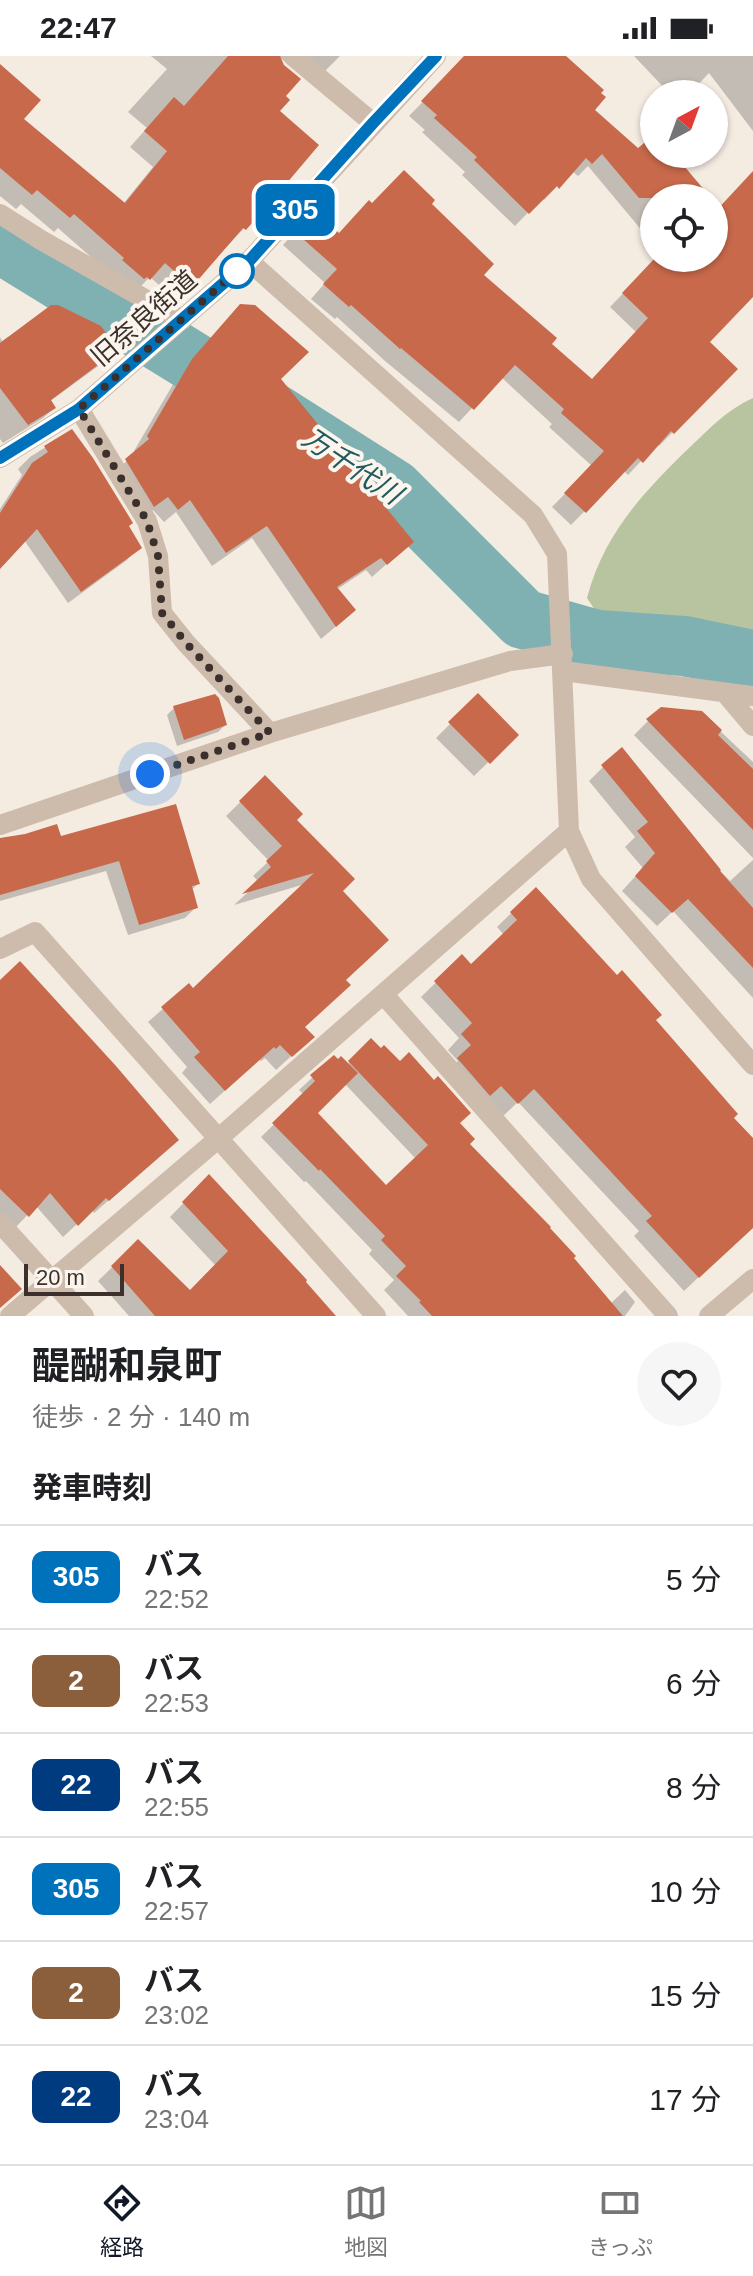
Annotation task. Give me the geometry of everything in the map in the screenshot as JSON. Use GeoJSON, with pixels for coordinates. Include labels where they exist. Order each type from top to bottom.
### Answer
{"type":"FeatureCollection","features":[{"type":"Feature","properties":{"kind":"street"},"geometry":{"type":"LineString","coordinates":[[293,56],[373,123]]}},
{"type":"Feature","properties":{"kind":"street","name":"旧奈良街道"},"geometry":{"type":"LineString","coordinates":[[0,458],[79,409],[249,261],[436,56]]}},
{"type":"Feature","properties":{"kind":"street"},"geometry":{"type":"LineString","coordinates":[[0,214],[174,327]]}},
{"type":"Feature","properties":{"kind":"street"},"geometry":{"type":"LineString","coordinates":[[249,261],[533,515],[557,554],[569,831],[591,879],[753,1065]]}},
{"type":"Feature","properties":{"kind":"street"},"geometry":{"type":"LineString","coordinates":[[79,409],[147,521],[158,556],[162,613],[270,733]]}},
{"type":"Feature","properties":{"kind":"street"},"geometry":{"type":"LineString","coordinates":[[0,825],[270,733],[510,661],[563,657],[726,694],[753,696]]}},
{"type":"Feature","properties":{"kind":"street"},"geometry":{"type":"LineString","coordinates":[[726,694],[753,726]]}},
{"type":"Feature","properties":{"kind":"street"},"geometry":{"type":"LineString","coordinates":[[10,1316],[219,1138],[569,831]]}},
{"type":"Feature","properties":{"kind":"street"},"geometry":{"type":"LineString","coordinates":[[0,949],[35,932],[376,1316]]}},
{"type":"Feature","properties":{"kind":"street"},"geometry":{"type":"LineString","coordinates":[[383,994],[668,1316]]}},
{"type":"Feature","properties":{"kind":"street"},"geometry":{"type":"LineString","coordinates":[[0,1223],[84,1316]]}},
{"type":"Feature","properties":{"kind":"street"},"geometry":{"type":"LineString","coordinates":[[709,1316],[753,1279]]}},
{"type":"Feature","properties":{"kind":"green space"},"geometry":{"type":"Polygon","coordinates":[[[753,398],[753,650],[694,635],[641,636],[601,619],[587,598],[604,553],[628,515],[657,480],[705,433],[727,413],[753,398]]]}},
{"type":"Feature","properties":{"kind":"building"},"geometry":{"type":"Polygon","coordinates":[[[228,56],[280,56],[284,65],[301,79],[286,96],[290,100],[280,111],[319,145],[286,184],[295,192],[275,213],[267,206],[246,230],[243,228],[192,287],[165,263],[150,280],[147,277],[144,279],[74,214],[70,218],[37,190],[32,195],[0,168],[0,64],[41,100],[24,119],[125,203],[167,151],[144,131],[174,97],[184,106],[228,56]]]}},
{"type":"Feature","properties":{"kind":"building"},"geometry":{"type":"Polygon","coordinates":[[[464,56],[566,56],[604,90],[601,93],[606,97],[595,110],[638,148],[640,146],[640,168],[686,168],[699,184],[640,184],[639,198],[602,154],[592,164],[586,158],[559,189],[557,186],[529,214],[474,160],[477,157],[434,118],[437,115],[421,101],[464,56]]]}},
{"type":"Feature","properties":{"kind":"building"},"geometry":{"type":"Polygon","coordinates":[[[404,170],[435,200],[432,204],[494,264],[484,275],[557,338],[552,344],[592,379],[648,318],[622,293],[642,272],[728,272],[728,198],[753,171],[753,297],[710,342],[738,369],[674,434],[671,431],[643,463],[638,458],[586,513],[564,493],[604,451],[561,413],[564,409],[515,365],[474,410],[323,284],[337,269],[294,231],[314,209],[339,233],[369,200],[372,203],[404,170]]]}},
{"type":"Feature","properties":{"kind":"building"},"geometry":{"type":"Polygon","coordinates":[[[240,304],[255,305],[309,352],[281,379],[414,542],[387,565],[381,558],[337,587],[356,610],[336,627],[267,526],[226,553],[190,500],[178,510],[168,497],[154,507],[125,459],[149,439],[147,436],[192,359],[240,304]]]}},
{"type":"Feature","properties":{"kind":"building"},"geometry":{"type":"Polygon","coordinates":[[[51,305],[58,305],[101,326],[118,350],[51,400],[56,408],[28,425],[0,388],[0,343],[51,305]]]}},
{"type":"Feature","properties":{"kind":"building"},"geometry":{"type":"Polygon","coordinates":[[[72,429],[133,523],[129,526],[142,548],[81,592],[37,529],[0,569],[0,513],[32,463],[48,452],[44,446],[72,429]]]}},
{"type":"Feature","properties":{"kind":"building"},"geometry":{"type":"Polygon","coordinates":[[[478,693],[519,735],[490,764],[448,722],[478,693]]]}},
{"type":"Feature","properties":{"kind":"building"},"geometry":{"type":"Polygon","coordinates":[[[215,694],[227,725],[184,740],[173,706],[215,694]]]}},
{"type":"Feature","properties":{"kind":"building"},"geometry":{"type":"Polygon","coordinates":[[[661,707],[702,711],[722,730],[718,735],[753,769],[753,830],[646,719],[661,707]]]}},
{"type":"Feature","properties":{"kind":"building"},"geometry":{"type":"Polygon","coordinates":[[[622,747],[753,908],[753,968],[688,899],[672,913],[635,876],[655,853],[637,831],[648,822],[601,765],[622,747]]]}},
{"type":"Feature","properties":{"kind":"building"},"geometry":{"type":"Polygon","coordinates":[[[265,775],[303,814],[297,820],[355,879],[343,891],[389,940],[346,980],[351,985],[305,1027],[315,1037],[292,1057],[280,1045],[276,1049],[274,1047],[225,1091],[194,1057],[200,1052],[161,1007],[189,983],[193,988],[314,873],[242,894],[271,867],[266,861],[282,846],[239,801],[265,775]]]}},
{"type":"Feature","properties":{"kind":"building"},"geometry":{"type":"Polygon","coordinates":[[[176,804],[200,884],[192,886],[198,908],[139,925],[119,861],[0,895],[0,838],[57,824],[61,836],[176,804]]]}},
{"type":"Feature","properties":{"kind":"building"},"geometry":{"type":"Polygon","coordinates":[[[536,887],[617,975],[622,970],[662,1015],[656,1020],[738,1114],[734,1118],[753,1138],[753,1228],[699,1278],[646,1221],[652,1216],[534,1089],[518,1104],[501,1086],[490,1096],[457,1058],[471,1045],[461,1034],[472,1023],[434,981],[462,954],[471,964],[517,920],[510,912],[536,887]]]}},
{"type":"Feature","properties":{"kind":"building"},"geometry":{"type":"Polygon","coordinates":[[[20,961],[179,1140],[109,1201],[106,1198],[78,1226],[50,1193],[29,1217],[0,1189],[0,980],[20,961]]]}},
{"type":"Feature","properties":{"kind":"building"},"geometry":{"type":"Polygon","coordinates":[[[371,1038],[381,1048],[384,1045],[400,1061],[409,1052],[434,1080],[438,1076],[471,1113],[460,1123],[475,1139],[470,1144],[551,1227],[623,1316],[432,1316],[419,1302],[396,1276],[406,1266],[381,1240],[385,1236],[272,1123],[315,1081],[310,1075],[334,1055],[338,1059],[341,1056],[358,1073],[318,1113],[386,1185],[428,1145],[348,1061],[371,1038]]]}},
{"type":"Feature","properties":{"kind":"building"},"geometry":{"type":"Polygon","coordinates":[[[209,1174],[336,1316],[155,1316],[111,1266],[138,1239],[190,1290],[228,1251],[182,1202],[209,1174]]]}},
{"type":"Feature","properties":{"kind":"building"},"geometry":{"type":"Polygon","coordinates":[[[0,1265],[22,1289],[0,1308],[0,1265]]]}},
{"type":"Feature","properties":{"kind":"waterway","name":"万千代川"},"geometry":{"type":"LineString","coordinates":[[0,243],[393,489],[523,619],[597,640],[684,646],[753,660]]}},
{"type":"Feature","properties":{"kind":"bus line","name":"305"},"geometry":{"type":"LineString","coordinates":[[0,458],[79,409],[249,261],[436,56]]}},
{"type":"Feature","properties":{"kind":"route"},"geometry":{"type":"LineString","coordinates":[[150,774],[270,733],[162,613],[158,556],[147,521],[79,409],[237,271]]}}]}
